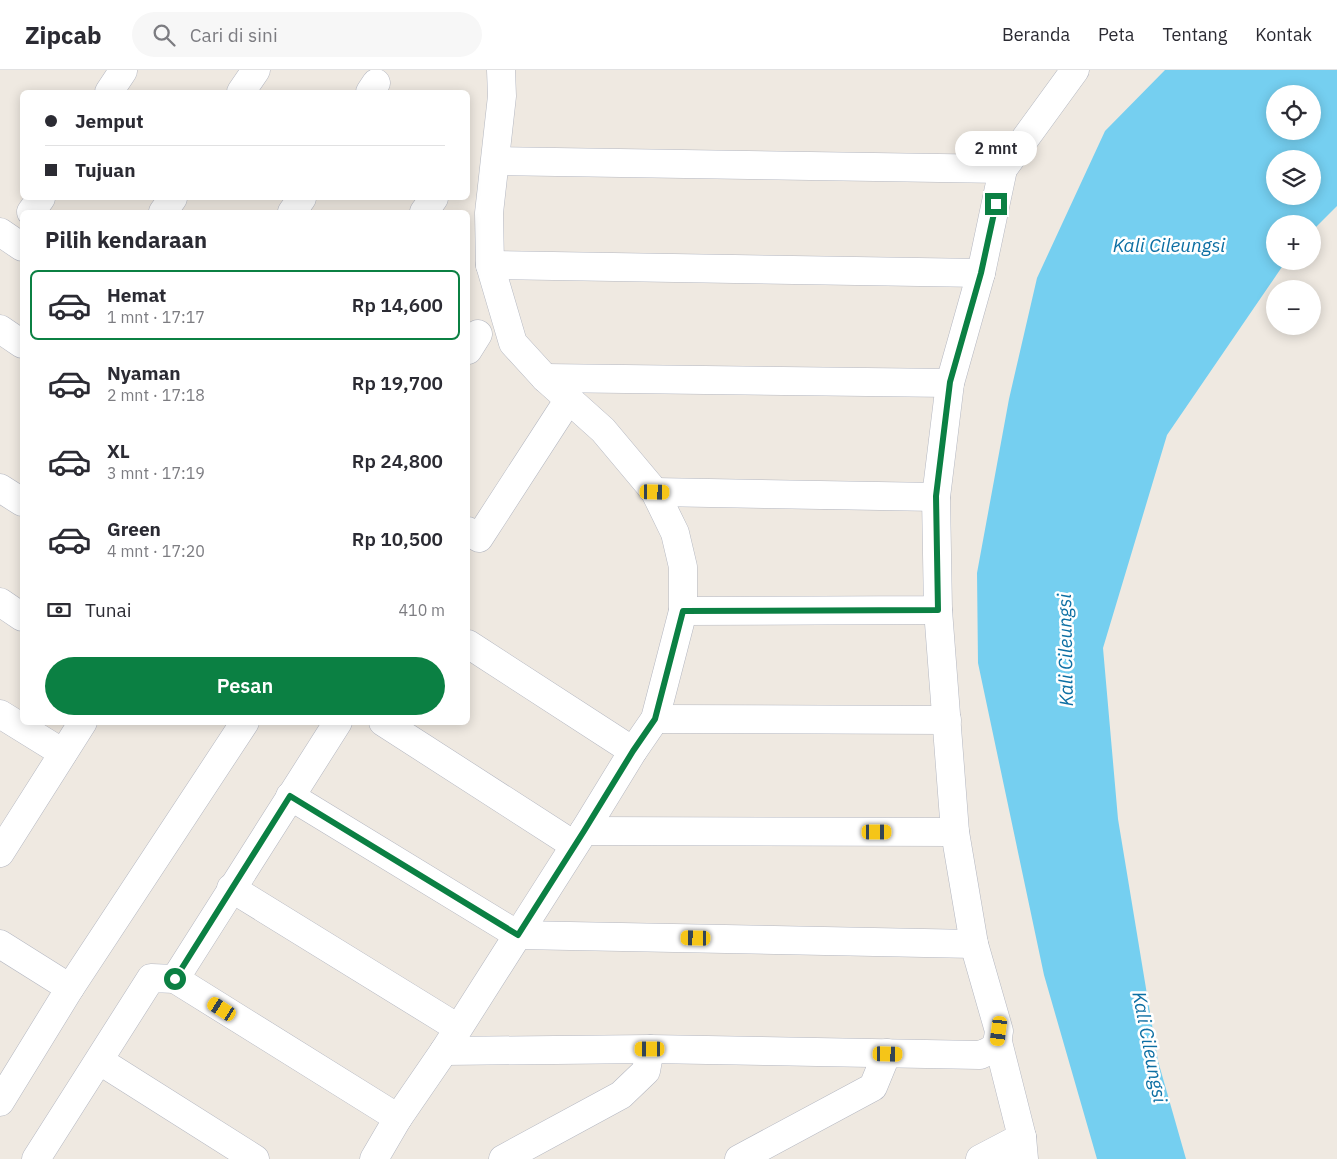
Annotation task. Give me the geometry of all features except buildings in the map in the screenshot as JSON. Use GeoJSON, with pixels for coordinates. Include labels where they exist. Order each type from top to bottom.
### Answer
{"type":"FeatureCollection","features":[{"type":"Feature","properties":{"kind":"street"},"geometry":{"type":"LineString","coordinates":[[242,90],[256,70]]}},
{"type":"Feature","properties":{"kind":"street"},"geometry":{"type":"LineString","coordinates":[[374,1159],[398,1118],[444,1051],[655,719],[683,611],[683,567],[675,532],[655,492],[603,430],[545,378],[513,343],[490,265],[489,213],[502,96],[501,70]]}},
{"type":"Feature","properties":{"kind":"street"},"geometry":{"type":"LineString","coordinates":[[980,1159],[1023,1148],[998,1042],[999,1031],[974,944],[955,832],[938,610],[936,496],[950,382],[981,273],[1003,169],[1075,70]]}},
{"type":"Feature","properties":{"kind":"street"},"geometry":{"type":"LineString","coordinates":[[496,161],[1003,169]]}},
{"type":"Feature","properties":{"kind":"street"},"geometry":{"type":"LineString","coordinates":[[490,265],[981,273]]}},
{"type":"Feature","properties":{"kind":"street"},"geometry":{"type":"LineString","coordinates":[[0,329],[20,343]]}},
{"type":"Feature","properties":{"kind":"street"},"geometry":{"type":"LineString","coordinates":[[545,378],[950,382]]}},
{"type":"Feature","properties":{"kind":"street"},"geometry":{"type":"LineString","coordinates":[[470,532],[479,538],[569,399]]}},
{"type":"Feature","properties":{"kind":"street"},"geometry":{"type":"LineString","coordinates":[[0,488],[20,501]]}},
{"type":"Feature","properties":{"kind":"street"},"geometry":{"type":"LineString","coordinates":[[655,492],[936,496]]}},
{"type":"Feature","properties":{"kind":"street"},"geometry":{"type":"LineString","coordinates":[[0,602],[20,615]]}},
{"type":"Feature","properties":{"kind":"street"},"geometry":{"type":"LineString","coordinates":[[683,611],[938,610]]}},
{"type":"Feature","properties":{"kind":"street"},"geometry":{"type":"LineString","coordinates":[[470,645],[633,751]]}},
{"type":"Feature","properties":{"kind":"street"},"geometry":{"type":"LineString","coordinates":[[0,714],[63,753]]}},
{"type":"Feature","properties":{"kind":"street"},"geometry":{"type":"LineString","coordinates":[[655,719],[947,720]]}},
{"type":"Feature","properties":{"kind":"street"},"geometry":{"type":"LineString","coordinates":[[4,838],[81,725]]}},
{"type":"Feature","properties":{"kind":"street"},"geometry":{"type":"LineString","coordinates":[[0,1102],[70,988],[243,725]]}},
{"type":"Feature","properties":{"kind":"street"},"geometry":{"type":"LineString","coordinates":[[175,979],[336,725]]}},
{"type":"Feature","properties":{"kind":"street"},"geometry":{"type":"LineString","coordinates":[[388,725],[579,838],[955,832]]}},
{"type":"Feature","properties":{"kind":"street"},"geometry":{"type":"LineString","coordinates":[[290,796],[518,935],[974,944]]}},
{"type":"Feature","properties":{"kind":"street"},"geometry":{"type":"LineString","coordinates":[[231,888],[458,1028]]}},
{"type":"Feature","properties":{"kind":"street"},"geometry":{"type":"LineString","coordinates":[[0,944],[70,988]]}},
{"type":"Feature","properties":{"kind":"street"},"geometry":{"type":"LineString","coordinates":[[41,1157],[151,978],[175,979],[398,1118]]}},
{"type":"Feature","properties":{"kind":"street"},"geometry":{"type":"LineString","coordinates":[[444,1051],[650,1049],[980,1055],[993,1050],[998,1042]]}},
{"type":"Feature","properties":{"kind":"street"},"geometry":{"type":"LineString","coordinates":[[503,1159],[620,1095],[646,1071],[650,1049]]}},
{"type":"Feature","properties":{"kind":"street"},"geometry":{"type":"LineString","coordinates":[[739,1159],[873,1087],[888,1054]]}},
{"type":"Feature","properties":{"kind":"street"},"geometry":{"type":"LineString","coordinates":[[100,1061],[255,1159]]}},
{"type":"Feature","properties":{"kind":"water","name":"Kali Cileungsi"},"geometry":{"type":"Polygon","coordinates":[[[1165,70],[1337,70],[1337,206],[1321,222],[1321,215],[1266,215],[1266,270],[1280,270],[1273,280],[1266,280],[1266,290],[1167,435],[1103,648],[1118,819],[1158,1061],[1186,1159],[1097,1159],[1044,975],[978,663],[977,573],[1009,399],[1037,278],[1105,131],[1165,70]]]}},
{"type":"Feature","properties":{"kind":"route"},"geometry":{"type":"LineString","coordinates":[[175,979],[290,796],[518,935],[655,719],[683,611],[938,610],[936,496],[950,382],[981,273],[996,204]]}}]}
